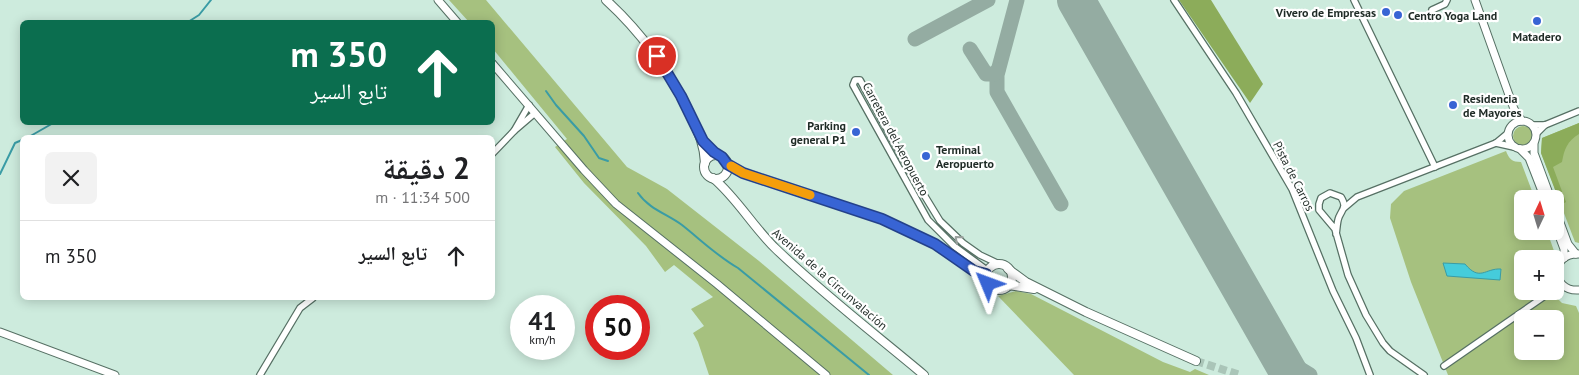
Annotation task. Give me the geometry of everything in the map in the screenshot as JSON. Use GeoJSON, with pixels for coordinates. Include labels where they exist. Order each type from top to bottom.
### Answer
{"type":"FeatureCollection","features":[{"type":"Feature","properties":{"kind":"main road"},"geometry":{"type":"LineString","coordinates":[[606,0],[626,19],[657,56],[681,96],[703,141],[722,157],[727,164],[743,173],[882,219],[935,244],[971,268],[987,272]]}},
{"type":"Feature","properties":{"kind":"main road"},"geometry":{"type":"LineString","coordinates":[[703,141],[706,172],[729,192]]}},
{"type":"Feature","properties":{"kind":"main road"},"geometry":{"type":"LineString","coordinates":[[705,163],[712,156],[719,156]]}},
{"type":"Feature","properties":{"kind":"main road"},"geometry":{"type":"LineString","coordinates":[[727,164],[725,174],[729,192]]}},
{"type":"Feature","properties":{"kind":"main road"},"geometry":{"type":"LineString","coordinates":[[714,178],[725,174],[743,173]]}},
{"type":"Feature","properties":{"kind":"main road","name":"Avenida de la Circunvalación"},"geometry":{"type":"LineString","coordinates":[[729,192],[750,221],[774,248],[924,375]]}},
{"type":"Feature","properties":{"kind":"main road"},"geometry":{"type":"LineString","coordinates":[[988,284],[987,272],[992,266],[999,264],[1050,294],[1122,329],[1196,361]]}},
{"type":"Feature","properties":{"kind":"main road"},"geometry":{"type":"LineString","coordinates":[[971,268],[978,278],[998,290],[1008,285],[1025,287],[1050,294]]}},
{"type":"Feature","properties":{"kind":"main road"},"geometry":{"type":"LineString","coordinates":[[1008,269],[1011,275],[1008,285]]}},
{"type":"Feature","properties":{"kind":"street"},"geometry":{"type":"LineString","coordinates":[[438,0],[455,20]]}},
{"type":"Feature","properties":{"kind":"street","name":"Pista de Carros"},"geometry":{"type":"LineString","coordinates":[[1174,0],[1236,93],[1292,189],[1333,291],[1370,375]]}},
{"type":"Feature","properties":{"kind":"street"},"geometry":{"type":"LineString","coordinates":[[1432,10],[1444,4],[1447,0]]}},
{"type":"Feature","properties":{"kind":"street"},"geometry":{"type":"LineString","coordinates":[[1475,0],[1514,110],[1522,121],[1532,125],[1545,125],[1579,111]]}},
{"type":"Feature","properties":{"kind":"street"},"geometry":{"type":"LineString","coordinates":[[1357,2],[1435,167]]}},
{"type":"Feature","properties":{"kind":"street"},"geometry":{"type":"LineString","coordinates":[[495,66],[584,170],[616,204],[717,284],[826,375]]}},
{"type":"Feature","properties":{"kind":"street","name":"Carretera del Aeropuerto"},"geometry":{"type":"LineString","coordinates":[[987,272],[958,249],[932,224],[914,196],[853,85],[855,80],[860,80],[940,221],[954,236],[976,252],[999,264]]}},
{"type":"Feature","properties":{"kind":"street"},"geometry":{"type":"LineString","coordinates":[[514,130],[529,105]]}},
{"type":"Feature","properties":{"kind":"street"},"geometry":{"type":"LineString","coordinates":[[1336,234],[1339,217],[1344,208],[1357,197],[1496,143],[1508,133],[1512,125],[1514,110]]}},
{"type":"Feature","properties":{"kind":"street"},"geometry":{"type":"LineString","coordinates":[[495,151],[514,130],[535,112]]}},
{"type":"Feature","properties":{"kind":"street"},"geometry":{"type":"LineString","coordinates":[[871,117],[878,112]]}},
{"type":"Feature","properties":{"kind":"street"},"geometry":{"type":"LineString","coordinates":[[1512,125],[1522,121]]}},
{"type":"Feature","properties":{"kind":"street"},"geometry":{"type":"LineString","coordinates":[[1532,125],[1536,134]]}},
{"type":"Feature","properties":{"kind":"street"},"geometry":{"type":"LineString","coordinates":[[1545,125],[1536,134],[1534,153],[1548,190]]}},
{"type":"Feature","properties":{"kind":"street"},"geometry":{"type":"LineString","coordinates":[[1508,133],[1509,141],[1529,158],[1541,190]]}},
{"type":"Feature","properties":{"kind":"street"},"geometry":{"type":"LineString","coordinates":[[1496,143],[1517,148],[1528,148],[1534,143]]}},
{"type":"Feature","properties":{"kind":"street"},"geometry":{"type":"LineString","coordinates":[[893,157],[900,153]]}},
{"type":"Feature","properties":{"kind":"street"},"geometry":{"type":"LineString","coordinates":[[914,196],[922,192]]}},
{"type":"Feature","properties":{"kind":"street"},"geometry":{"type":"LineString","coordinates":[[1357,197],[1341,197],[1330,194],[1324,196],[1320,201],[1319,210],[1327,218],[1336,234],[1356,295],[1377,334],[1390,351],[1424,375]]}},
{"type":"Feature","properties":{"kind":"street"},"geometry":{"type":"LineString","coordinates":[[1341,197],[1344,208]]}},
{"type":"Feature","properties":{"kind":"street"},"geometry":{"type":"LineString","coordinates":[[1327,218],[1339,217]]}},
{"type":"Feature","properties":{"kind":"street"},"geometry":{"type":"LineString","coordinates":[[1564,233],[1568,244],[1577,254],[1564,258]]}},
{"type":"Feature","properties":{"kind":"street"},"geometry":{"type":"LineString","coordinates":[[1564,288],[1578,291]]}},
{"type":"Feature","properties":{"kind":"street"},"geometry":{"type":"LineString","coordinates":[[260,375],[300,308],[310,300]]}},
{"type":"Feature","properties":{"kind":"street"},"geometry":{"type":"LineString","coordinates":[[1444,366],[1539,300]]}},
{"type":"Feature","properties":{"kind":"street"},"geometry":{"type":"LineString","coordinates":[[0,332],[116,375]]}},
{"type":"Feature","properties":{"kind":"green space"},"geometry":{"type":"Polygon","coordinates":[[[449,0],[486,0],[627,167],[667,189],[759,261],[893,375],[709,375],[693,333],[704,326],[691,309],[713,297],[674,265],[665,272],[646,246],[584,183],[555,147],[567,139],[495,51],[495,20],[467,20],[449,0]]]}},
{"type":"Feature","properties":{"kind":"green space"},"geometry":{"type":"Polygon","coordinates":[[[1179,0],[1211,0],[1263,84],[1250,103],[1179,0]]]}},
{"type":"Feature","properties":{"kind":"green space"},"geometry":{"type":"Polygon","coordinates":[[[1579,123],[1579,243],[1575,242],[1564,213],[1564,190],[1555,190],[1541,153],[1542,138],[1579,123]]]}},
{"type":"Feature","properties":{"kind":"green space"},"geometry":{"type":"Polygon","coordinates":[[[1579,123],[1579,134],[1567,146],[1562,162],[1553,167],[1562,190],[1555,190],[1541,153],[1542,138],[1579,123]]]}},
{"type":"Feature","properties":{"kind":"green space"},"geometry":{"type":"Polygon","coordinates":[[[1523,126],[1530,129],[1533,136],[1530,143],[1523,146],[1516,143],[1513,136],[1516,129],[1523,126]]]}},
{"type":"Feature","properties":{"kind":"green space"},"geometry":{"type":"Polygon","coordinates":[[[1506,151],[1511,160],[1521,162],[1532,190],[1514,190],[1514,240],[1550,240],[1554,250],[1514,250],[1514,300],[1559,300],[1562,303],[1576,306],[1579,313],[1579,375],[1448,375],[1411,282],[1390,218],[1391,204],[1404,191],[1506,151]]]}},
{"type":"Feature","properties":{"kind":"green space"},"geometry":{"type":"Polygon","coordinates":[[[1016,291],[1031,294],[1163,362],[1190,372],[1195,369],[1209,375],[1074,375],[998,296],[1016,291]]]}},
{"type":"Feature","properties":{"kind":"water"},"geometry":{"type":"Polygon","coordinates":[[[1443,263],[1465,264],[1470,269],[1479,273],[1501,269],[1500,280],[1447,276],[1443,263]]]}},
{"type":"Feature","properties":{"kind":"waterway"},"geometry":{"type":"LineString","coordinates":[[191,20],[199,15],[211,0]]}},
{"type":"Feature","properties":{"kind":"waterway"},"geometry":{"type":"LineString","coordinates":[[546,91],[584,136],[599,158],[608,161]]}},
{"type":"Feature","properties":{"kind":"waterway"},"geometry":{"type":"LineString","coordinates":[[32,135],[50,125]]}},
{"type":"Feature","properties":{"kind":"waterway"},"geometry":{"type":"LineString","coordinates":[[0,174],[15,143],[20,141]]}},
{"type":"Feature","properties":{"kind":"waterway"},"geometry":{"type":"LineString","coordinates":[[638,193],[647,203],[682,225],[716,253],[738,268],[869,375]]}},
{"type":"Feature","properties":{"kind":"taxiway"},"geometry":{"type":"LineString","coordinates":[[915,39],[988,0]]}},
{"type":"Feature","properties":{"kind":"taxiway"},"geometry":{"type":"LineString","coordinates":[[1017,0],[997,75],[997,92],[1061,204]]}},
{"type":"Feature","properties":{"kind":"taxiway"},"geometry":{"type":"LineString","coordinates":[[970,49],[986,74],[994,74],[998,70]]}},
{"type":"Feature","properties":{"kind":"taxiway"},"geometry":{"type":"LineString","coordinates":[[1272,342],[1284,359],[1310,375]]}},
{"type":"Feature","properties":{"kind":"runway"},"geometry":{"type":"LineString","coordinates":[[1076,0],[1290,375]]}},
{"type":"Feature","properties":{"kind":"tunnel"},"geometry":{"type":"LineString","coordinates":[[1196,361],[1240,375]]}},
{"type":"Feature","properties":{"kind":"slow traffic"},"geometry":{"type":"LineString","coordinates":[[731,166],[743,173],[810,195]]}},
{"type":"Feature","properties":{"kind":"place","name":"Vivero de Empresas"},"geometry":{"type":"Point","coordinates":[1386,12]}},
{"type":"Feature","properties":{"kind":"place","name":"Centro Yoga Land"},"geometry":{"type":"Point","coordinates":[1398,15]}},
{"type":"Feature","properties":{"kind":"place","name":"Matadero"},"geometry":{"type":"Point","coordinates":[1537,21]}},
{"type":"Feature","properties":{"kind":"place","name":"Residencia de Mayores"},"geometry":{"type":"Point","coordinates":[1453,105]}},
{"type":"Feature","properties":{"kind":"place","name":"Parking general P1"},"geometry":{"type":"Point","coordinates":[856,132]}},
{"type":"Feature","properties":{"kind":"place","name":"Terminal Aeropuerto"},"geometry":{"type":"Point","coordinates":[926,156]}},
{"type":"Feature","properties":{"kind":"route"},"geometry":{"type":"LineString","coordinates":[[657,56],[681,96],[703,141],[722,157],[727,164],[743,173],[900,226],[947,251],[974,271],[986,274],[988,284]]}}]}
